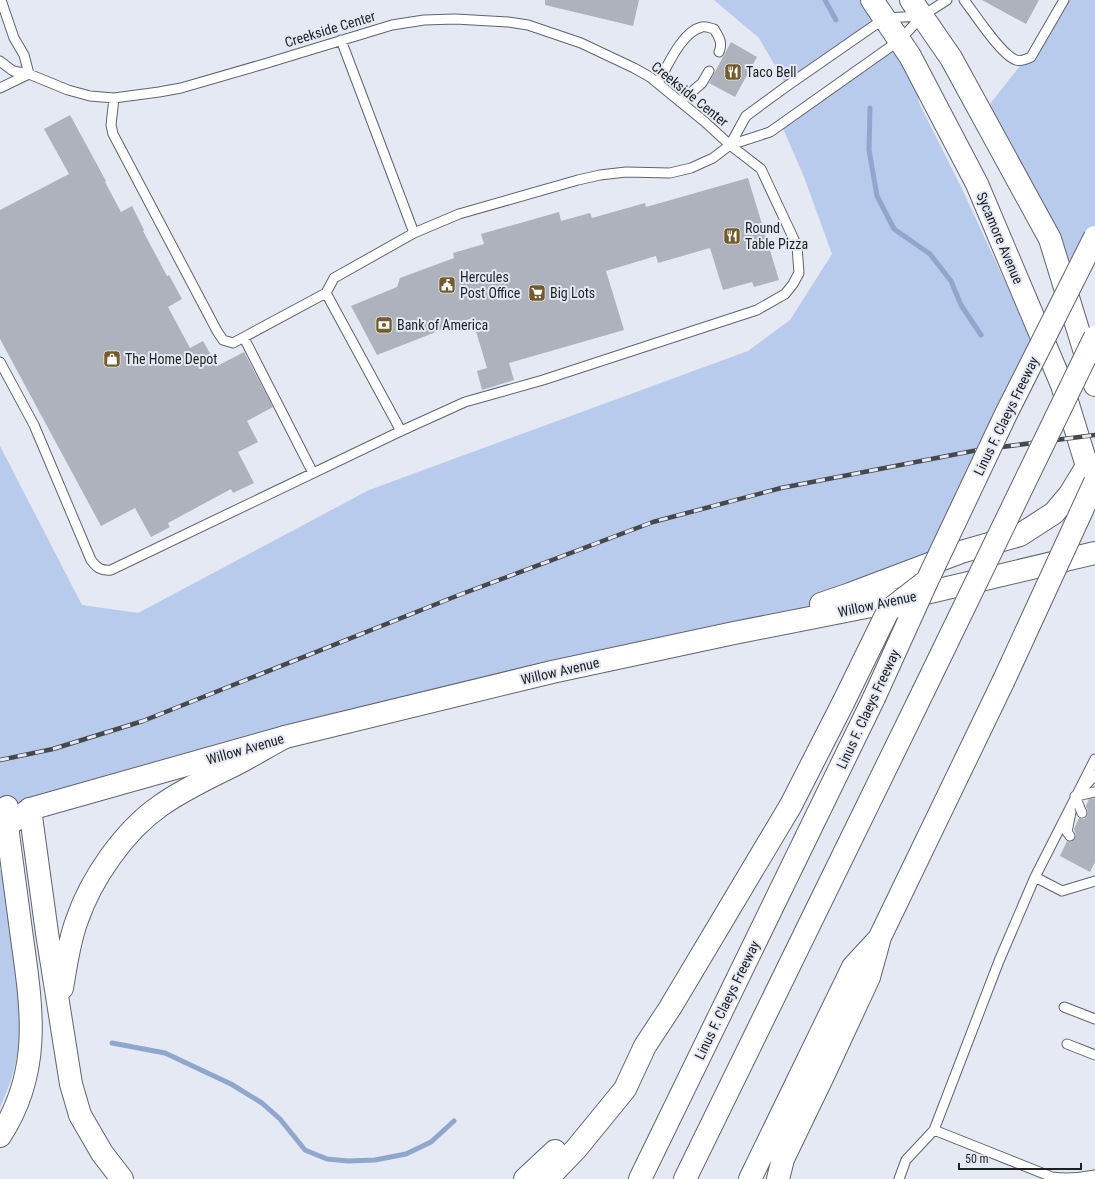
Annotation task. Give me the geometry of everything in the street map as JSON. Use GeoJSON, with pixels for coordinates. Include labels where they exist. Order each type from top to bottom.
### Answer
{"type":"FeatureCollection","features":[{"type":"Feature","properties":{"kind":"main road","name":"Sycamore Avenue"},"geometry":{"type":"LineString","coordinates":[[872,0],[910,56],[977,184],[1062,385],[1091,474],[1095,492]]}},
{"type":"Feature","properties":{"kind":"main road"},"geometry":{"type":"LineString","coordinates":[[917,8],[951,58],[1050,239],[1095,385]]}},
{"type":"Feature","properties":{"kind":"main road","name":"Linus F. Claeys Freeway"},"geometry":{"type":"LineString","coordinates":[[640,1179],[874,698],[927,581],[1006,414],[1095,237]]}},
{"type":"Feature","properties":{"kind":"main road"},"geometry":{"type":"LineString","coordinates":[[685,1179],[1095,336]]}},
{"type":"Feature","properties":{"kind":"main road"},"geometry":{"type":"LineString","coordinates":[[734,633],[850,594],[961,552],[1020,535],[1054,514],[1070,494],[1091,474]]}},
{"type":"Feature","properties":{"kind":"main road"},"geometry":{"type":"LineString","coordinates":[[778,1179],[783,1159],[869,977],[880,937],[1003,682],[1091,474]]}},
{"type":"Feature","properties":{"kind":"main road","name":"Willow Avenue"},"geometry":{"type":"LineString","coordinates":[[4,817],[285,737],[552,672],[734,633],[870,606],[1095,553]]}},
{"type":"Feature","properties":{"kind":"main road"},"geometry":{"type":"LineString","coordinates":[[547,1179],[576,1149],[625,1089],[646,1046],[791,805],[888,612],[927,581]]}},
{"type":"Feature","properties":{"kind":"main road"},"geometry":{"type":"LineString","coordinates":[[59,1005],[67,958],[76,921],[90,887],[112,855],[135,828],[159,806],[204,779],[285,737]]}},
{"type":"Feature","properties":{"kind":"main road"},"geometry":{"type":"LineString","coordinates":[[30,809],[71,1084],[80,1115],[102,1153],[122,1179]]}},
{"type":"Feature","properties":{"kind":"main road"},"geometry":{"type":"LineString","coordinates":[[0,1136],[10,1118],[23,1085],[28,1063],[31,1034],[29,988],[4,817]]}},
{"type":"Feature","properties":{"kind":"main road"},"geometry":{"type":"LineString","coordinates":[[750,1179],[853,968],[880,937]]}},
{"type":"Feature","properties":{"kind":"main road"},"geometry":{"type":"LineString","coordinates":[[525,1179],[582,1125],[616,1080],[646,1046]]}},
{"type":"Feature","properties":{"kind":"lane"},"geometry":{"type":"LineString","coordinates":[[0,88],[30,74],[24,55],[14,38],[1,0]]}},
{"type":"Feature","properties":{"kind":"lane"},"geometry":{"type":"LineString","coordinates":[[730,145],[746,116],[885,18],[947,0]]}},
{"type":"Feature","properties":{"kind":"lane"},"geometry":{"type":"LineString","coordinates":[[964,0],[1004,51],[1016,60],[1024,60],[1031,56],[1064,0]]}},
{"type":"Feature","properties":{"kind":"lane"},"geometry":{"type":"LineString","coordinates":[[114,98],[110,125],[112,134],[217,331],[223,340],[234,343],[326,293],[334,278],[414,233],[459,214],[600,175],[626,172],[670,173],[691,168],[713,158],[730,145],[770,132],[900,40],[917,8]]}},
{"type":"Feature","properties":{"kind":"lane","name":"Creekside Center"},"geometry":{"type":"LineString","coordinates":[[0,61],[13,71],[30,74],[68,90],[90,96],[114,98],[181,88],[392,25],[424,20],[456,19],[508,22],[528,25],[581,43],[650,77],[705,122],[730,145],[761,169],[797,246],[799,273],[785,294],[757,310],[543,380],[465,402],[401,431],[111,570],[102,571],[96,567],[91,560],[34,425],[0,362]]}},
{"type":"Feature","properties":{"kind":"lane"},"geometry":{"type":"LineString","coordinates":[[658,83],[680,45],[694,30],[702,26],[714,29],[720,40],[721,47],[719,52]]}},
{"type":"Feature","properties":{"kind":"lane"},"geometry":{"type":"LineString","coordinates":[[341,40],[414,233]]}},
{"type":"Feature","properties":{"kind":"lane"},"geometry":{"type":"LineString","coordinates":[[680,102],[702,82],[709,72]]}},
{"type":"Feature","properties":{"kind":"lane"},"geometry":{"type":"LineString","coordinates":[[326,293],[401,431]]}},
{"type":"Feature","properties":{"kind":"lane"},"geometry":{"type":"LineString","coordinates":[[244,338],[313,473]]}},
{"type":"Feature","properties":{"kind":"lane"},"geometry":{"type":"LineString","coordinates":[[899,1179],[906,1160],[934,1130],[1000,961],[1035,877],[1095,759]]}},
{"type":"Feature","properties":{"kind":"lane"},"geometry":{"type":"LineString","coordinates":[[1070,836],[1067,832],[1075,796],[1095,775]]}},
{"type":"Feature","properties":{"kind":"lane"},"geometry":{"type":"LineString","coordinates":[[1075,796],[1094,792]]}},
{"type":"Feature","properties":{"kind":"lane"},"geometry":{"type":"LineString","coordinates":[[1075,796],[1082,813]]}},
{"type":"Feature","properties":{"kind":"lane"},"geometry":{"type":"LineString","coordinates":[[1035,877],[1062,891],[1095,881]]}},
{"type":"Feature","properties":{"kind":"lane"},"geometry":{"type":"LineString","coordinates":[[1064,1007],[1095,1019]]}},
{"type":"Feature","properties":{"kind":"lane"},"geometry":{"type":"LineString","coordinates":[[1067,1044],[1095,1055]]}},
{"type":"Feature","properties":{"kind":"lane"},"geometry":{"type":"LineString","coordinates":[[934,1130],[1052,1177],[1080,1178],[1095,1175]]}},
{"type":"Feature","properties":{"kind":"shaded area"},"geometry":{"type":"Polygon","coordinates":[[[714,0],[872,0],[885,18],[787,86],[759,38],[714,0]]]}},
{"type":"Feature","properties":{"kind":"shaded area"},"geometry":{"type":"Polygon","coordinates":[[[1064,0],[1095,0],[1095,237],[1069,289],[982,114],[1024,61],[1064,0]]]}},
{"type":"Feature","properties":{"kind":"shaded area"},"geometry":{"type":"Polygon","coordinates":[[[900,40],[910,56],[919,103],[962,189],[1033,342],[1011,378],[927,581],[30,809],[0,808],[0,446],[82,605],[138,613],[369,490],[748,351],[790,320],[832,254],[804,177],[781,124],[900,40]]]}},
{"type":"Feature","properties":{"kind":"shaded area"},"geometry":{"type":"Polygon","coordinates":[[[0,869],[5,891],[19,992],[20,1024],[16,1063],[0,1108],[0,869]]]}},
{"type":"Feature","properties":{"kind":"building"},"geometry":{"type":"Polygon","coordinates":[[[545,0],[639,0],[633,26],[545,5],[545,0]]]}},
{"type":"Feature","properties":{"kind":"building"},"geometry":{"type":"Polygon","coordinates":[[[982,0],[1039,0],[1026,24],[982,0]]]}},
{"type":"Feature","properties":{"kind":"building"},"geometry":{"type":"Polygon","coordinates":[[[731,42],[757,57],[735,97],[709,83],[731,42]]]}},
{"type":"Feature","properties":{"kind":"building","name":"The Home Depot"},"geometry":{"type":"Polygon","coordinates":[[[70,115],[121,212],[132,206],[144,230],[143,231],[167,276],[169,275],[182,299],[168,307],[190,348],[203,341],[217,366],[244,352],[273,407],[247,421],[258,442],[238,452],[254,483],[233,493],[231,489],[168,523],[170,527],[151,537],[135,508],[101,526],[0,339],[0,210],[69,174],[44,129],[70,115]]]}},
{"type":"Feature","properties":{"kind":"building"},"geometry":{"type":"Polygon","coordinates":[[[748,178],[779,280],[754,287],[752,282],[723,290],[710,248],[658,263],[656,256],[606,271],[624,330],[509,363],[514,380],[482,390],[477,371],[487,368],[472,318],[377,355],[351,306],[397,287],[400,278],[454,258],[453,253],[484,244],[481,234],[559,212],[561,221],[590,213],[592,218],[645,203],[646,207],[748,178]]]}},
{"type":"Feature","properties":{"kind":"building"},"geometry":{"type":"Polygon","coordinates":[[[1095,798],[1095,862],[1090,872],[1060,856],[1067,841],[1071,842],[1075,839],[1076,835],[1074,829],[1079,818],[1084,819],[1087,816],[1088,813],[1086,806],[1089,799],[1095,798]]]}},
{"type":"Feature","properties":{"kind":"waterway"},"geometry":{"type":"LineString","coordinates":[[825,0],[836,20]]}},
{"type":"Feature","properties":{"kind":"waterway"},"geometry":{"type":"LineString","coordinates":[[870,108],[869,150],[877,196],[894,229],[930,254],[951,281],[961,305],[981,335]]}},
{"type":"Feature","properties":{"kind":"waterway"},"geometry":{"type":"LineString","coordinates":[[112,1043],[165,1053],[231,1084],[262,1103],[280,1119],[305,1150],[327,1159],[348,1161],[375,1160],[406,1154],[431,1142],[454,1121]]}},
{"type":"Feature","properties":{"kind":"railway"},"geometry":{"type":"LineString","coordinates":[[0,760],[53,749],[143,721],[459,595],[653,522],[781,488],[978,450],[1095,435]]}},
{"type":"Feature","properties":{"kind":"place","name":"Taco Bell"},"geometry":{"type":"Point","coordinates":[733,72]}},
{"type":"Feature","properties":{"kind":"place","name":"Round Table Pizza"},"geometry":{"type":"Point","coordinates":[732,236]}},
{"type":"Feature","properties":{"kind":"place","name":"Hercules Post Office"},"geometry":{"type":"Point","coordinates":[447,285]}},
{"type":"Feature","properties":{"kind":"place","name":"Big Lots"},"geometry":{"type":"Point","coordinates":[537,293]}},
{"type":"Feature","properties":{"kind":"place","name":"Bank of America"},"geometry":{"type":"Point","coordinates":[384,325]}},
{"type":"Feature","properties":{"kind":"place","name":"The Home Depot"},"geometry":{"type":"Point","coordinates":[112,359]}}]}
